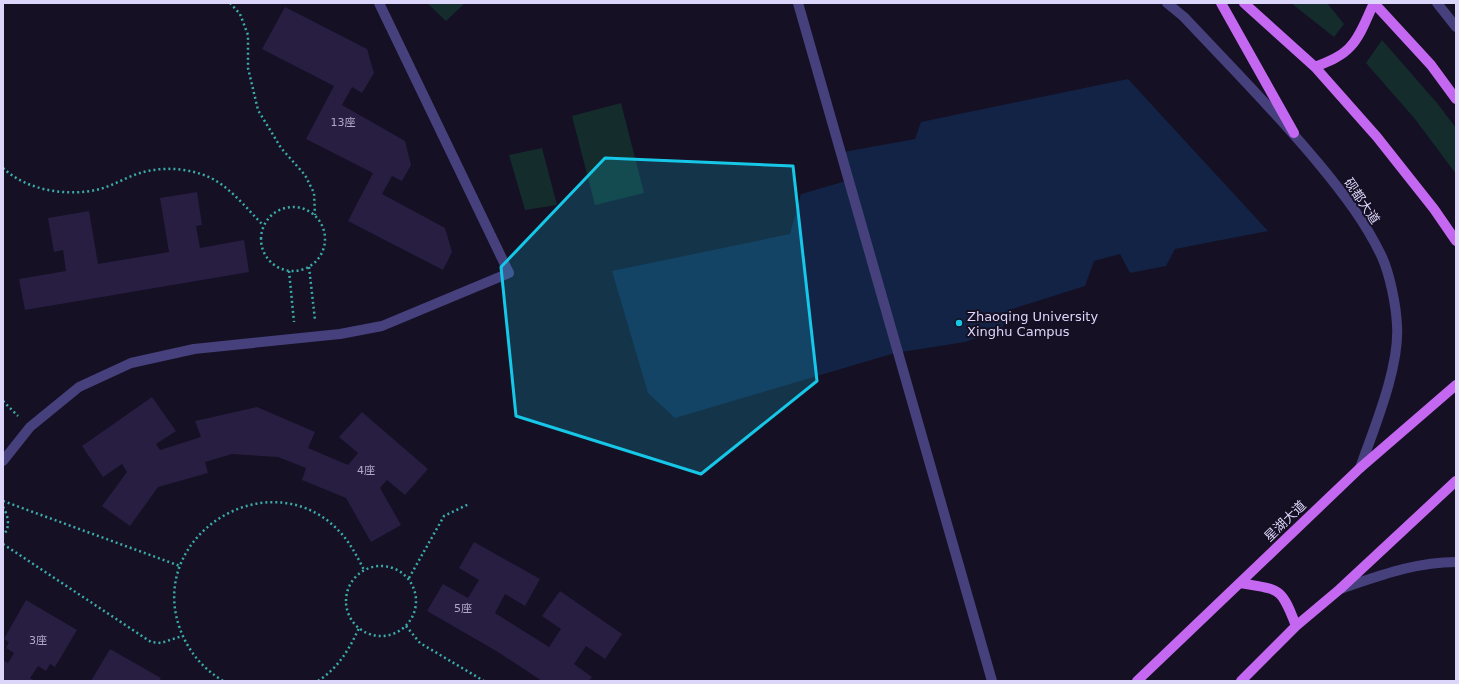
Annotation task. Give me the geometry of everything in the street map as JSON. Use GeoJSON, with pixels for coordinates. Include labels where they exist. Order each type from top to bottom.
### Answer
{"type":"FeatureCollection","features":[{"type":"Feature","properties":{"kind":"main road"},"geometry":{"type":"LineString","coordinates":[[1221,3],[1294,133]]}},
{"type":"Feature","properties":{"kind":"main road"},"geometry":{"type":"LineString","coordinates":[[1244,3],[1315,67],[1377,137],[1434,209],[1456,241]]}},
{"type":"Feature","properties":{"kind":"main road"},"geometry":{"type":"LineString","coordinates":[[1315,67],[1334,58],[1351,47],[1362,29],[1374,3],[1431,65],[1456,99]]}},
{"type":"Feature","properties":{"kind":"main road","name":"星湖大道"},"geometry":{"type":"LineString","coordinates":[[1137,681],[1360,468],[1456,385]]}},
{"type":"Feature","properties":{"kind":"main road"},"geometry":{"type":"LineString","coordinates":[[1241,681],[1296,626],[1340,589],[1456,481]]}},
{"type":"Feature","properties":{"kind":"main road"},"geometry":{"type":"LineString","coordinates":[[1240,583],[1276,589],[1288,603],[1296,626]]}},
{"type":"Feature","properties":{"kind":"street"},"geometry":{"type":"LineString","coordinates":[[3,461],[30,427],[79,388],[131,363],[194,349],[317,336],[382,326],[509,273],[379,3]]}},
{"type":"Feature","properties":{"kind":"street"},"geometry":{"type":"LineString","coordinates":[[798,3],[992,681]]}},
{"type":"Feature","properties":{"kind":"street","name":"砚都大道"},"geometry":{"type":"LineString","coordinates":[[1167,3],[1184,18],[1294,133],[1353,205],[1382,258],[1392,293],[1397,326],[1395,352],[1387,392],[1360,468]]}},
{"type":"Feature","properties":{"kind":"street"},"geometry":{"type":"LineString","coordinates":[[1437,3],[1456,27]]}},
{"type":"Feature","properties":{"kind":"street"},"geometry":{"type":"LineString","coordinates":[[1340,589],[1409,566],[1438,562],[1456,562]]}},
{"type":"Feature","properties":{"kind":"path"},"geometry":{"type":"LineString","coordinates":[[230,3],[240,14],[248,35],[248,68],[258,110],[281,148],[305,175],[314,193],[315,215]]}},
{"type":"Feature","properties":{"kind":"path"},"geometry":{"type":"LineString","coordinates":[[3,168],[12,177],[40,188],[65,192],[100,189],[141,173],[165,169],[187,171],[211,178],[230,191],[263,225]]}},
{"type":"Feature","properties":{"kind":"path"},"geometry":{"type":"LineString","coordinates":[[287,207],[302,208],[315,215],[322,223],[326,242],[323,252],[317,261],[309,267],[289,271],[279,268],[271,262],[261,245],[263,225],[269,216],[277,210],[287,207]]}},
{"type":"Feature","properties":{"kind":"path"},"geometry":{"type":"LineString","coordinates":[[309,267],[317,336]]}},
{"type":"Feature","properties":{"kind":"path"},"geometry":{"type":"LineString","coordinates":[[289,271],[296,338]]}},
{"type":"Feature","properties":{"kind":"path"},"geometry":{"type":"LineString","coordinates":[[3,401],[30,427]]}},
{"type":"Feature","properties":{"kind":"path"},"geometry":{"type":"LineString","coordinates":[[3,501],[180,566]]}},
{"type":"Feature","properties":{"kind":"path"},"geometry":{"type":"LineString","coordinates":[[223,681],[201,664],[190,651],[182,636],[177,620],[175,603],[175,587],[180,566],[194,541],[205,528],[218,518],[249,505],[266,502],[290,505],[319,516],[334,527],[347,540],[364,570]]}},
{"type":"Feature","properties":{"kind":"path"},"geometry":{"type":"LineString","coordinates":[[409,578],[444,516],[469,504]]}},
{"type":"Feature","properties":{"kind":"path"},"geometry":{"type":"LineString","coordinates":[[3,506],[8,520],[6,532],[3,536]]}},
{"type":"Feature","properties":{"kind":"path"},"geometry":{"type":"LineString","coordinates":[[3,544],[151,642],[161,643],[182,636]]}},
{"type":"Feature","properties":{"kind":"path"},"geometry":{"type":"LineString","coordinates":[[380,565],[390,566],[401,571],[409,578],[415,588],[417,600],[416,611],[406,626],[392,635],[380,636],[369,634],[359,628],[351,620],[347,611],[345,600],[347,590],[352,581],[364,570],[380,565]]}},
{"type":"Feature","properties":{"kind":"path"},"geometry":{"type":"LineString","coordinates":[[406,626],[420,643],[484,681]]}},
{"type":"Feature","properties":{"kind":"path"},"geometry":{"type":"LineString","coordinates":[[318,681],[330,674],[342,660],[352,644],[359,628]]}},
{"type":"Feature","properties":{"kind":"highlighted area"},"geometry":{"type":"Polygon","coordinates":[[[605,158],[793,166],[817,381],[701,474],[516,416],[501,267],[605,158]]]}},
{"type":"Feature","properties":{"kind":"green space"},"geometry":{"type":"Polygon","coordinates":[[[427,3],[465,3],[446,21],[427,3]]]}},
{"type":"Feature","properties":{"kind":"green space"},"geometry":{"type":"Polygon","coordinates":[[[1291,3],[1327,3],[1344,24],[1334,37],[1291,3]]]}},
{"type":"Feature","properties":{"kind":"green space"},"geometry":{"type":"Polygon","coordinates":[[[1382,40],[1437,103],[1456,128],[1456,174],[1415,119],[1366,63],[1382,40]]]}},
{"type":"Feature","properties":{"kind":"green space"},"geometry":{"type":"Polygon","coordinates":[[[621,103],[644,193],[595,205],[572,116],[621,103]]]}},
{"type":"Feature","properties":{"kind":"green space"},"geometry":{"type":"Polygon","coordinates":[[[542,148],[557,205],[525,210],[509,155],[542,148]]]}},
{"type":"Feature","properties":{"kind":"water"},"geometry":{"type":"Polygon","coordinates":[[[1128,79],[1268,231],[1175,249],[1166,266],[1130,273],[1120,254],[1094,261],[1085,286],[1009,310],[1002,329],[965,342],[895,353],[675,418],[648,393],[612,271],[790,234],[801,194],[846,181],[838,153],[915,139],[921,122],[1128,79]]]}},
{"type":"Feature","properties":{"kind":"building"},"geometry":{"type":"Polygon","coordinates":[[[285,7],[367,49],[374,73],[362,93],[352,87],[342,105],[405,141],[411,165],[402,181],[392,176],[382,194],[445,228],[452,252],[443,270],[348,221],[373,173],[306,139],[334,86],[262,49],[285,7]]]}},
{"type":"Feature","properties":{"kind":"building"},"geometry":{"type":"Polygon","coordinates":[[[197,192],[202,225],[196,226],[200,248],[244,240],[249,272],[25,310],[19,279],[66,271],[63,250],[54,252],[48,218],[89,211],[98,264],[169,252],[160,198],[197,192]]]}},
{"type":"Feature","properties":{"kind":"building"},"geometry":{"type":"Polygon","coordinates":[[[152,397],[176,431],[156,444],[160,450],[201,437],[195,421],[257,407],[315,432],[308,448],[348,465],[358,453],[339,437],[362,412],[428,469],[405,495],[387,480],[380,488],[401,525],[371,542],[346,498],[302,480],[306,468],[278,457],[232,454],[205,462],[208,473],[158,487],[130,526],[102,506],[127,472],[122,464],[103,477],[82,446],[152,397]]]}},
{"type":"Feature","properties":{"kind":"building"},"geometry":{"type":"Polygon","coordinates":[[[474,542],[540,579],[525,606],[505,594],[495,613],[549,647],[561,629],[542,616],[560,591],[622,634],[605,659],[586,646],[574,664],[592,677],[589,681],[542,681],[498,652],[427,611],[443,584],[468,598],[479,580],[459,568],[474,542]]]}},
{"type":"Feature","properties":{"kind":"building"},"geometry":{"type":"Polygon","coordinates":[[[26,600],[77,630],[55,667],[50,664],[46,671],[38,666],[30,678],[35,681],[3,681],[3,660],[8,663],[14,653],[6,648],[9,642],[4,639],[26,600]]]}},
{"type":"Feature","properties":{"kind":"building"},"geometry":{"type":"Polygon","coordinates":[[[110,649],[161,678],[159,681],[91,681],[110,649]]]}},
{"type":"Feature","properties":{"kind":"place","name":"Zhaoqing University Xinghu Campus"},"geometry":{"type":"Point","coordinates":[959,323]}}]}
